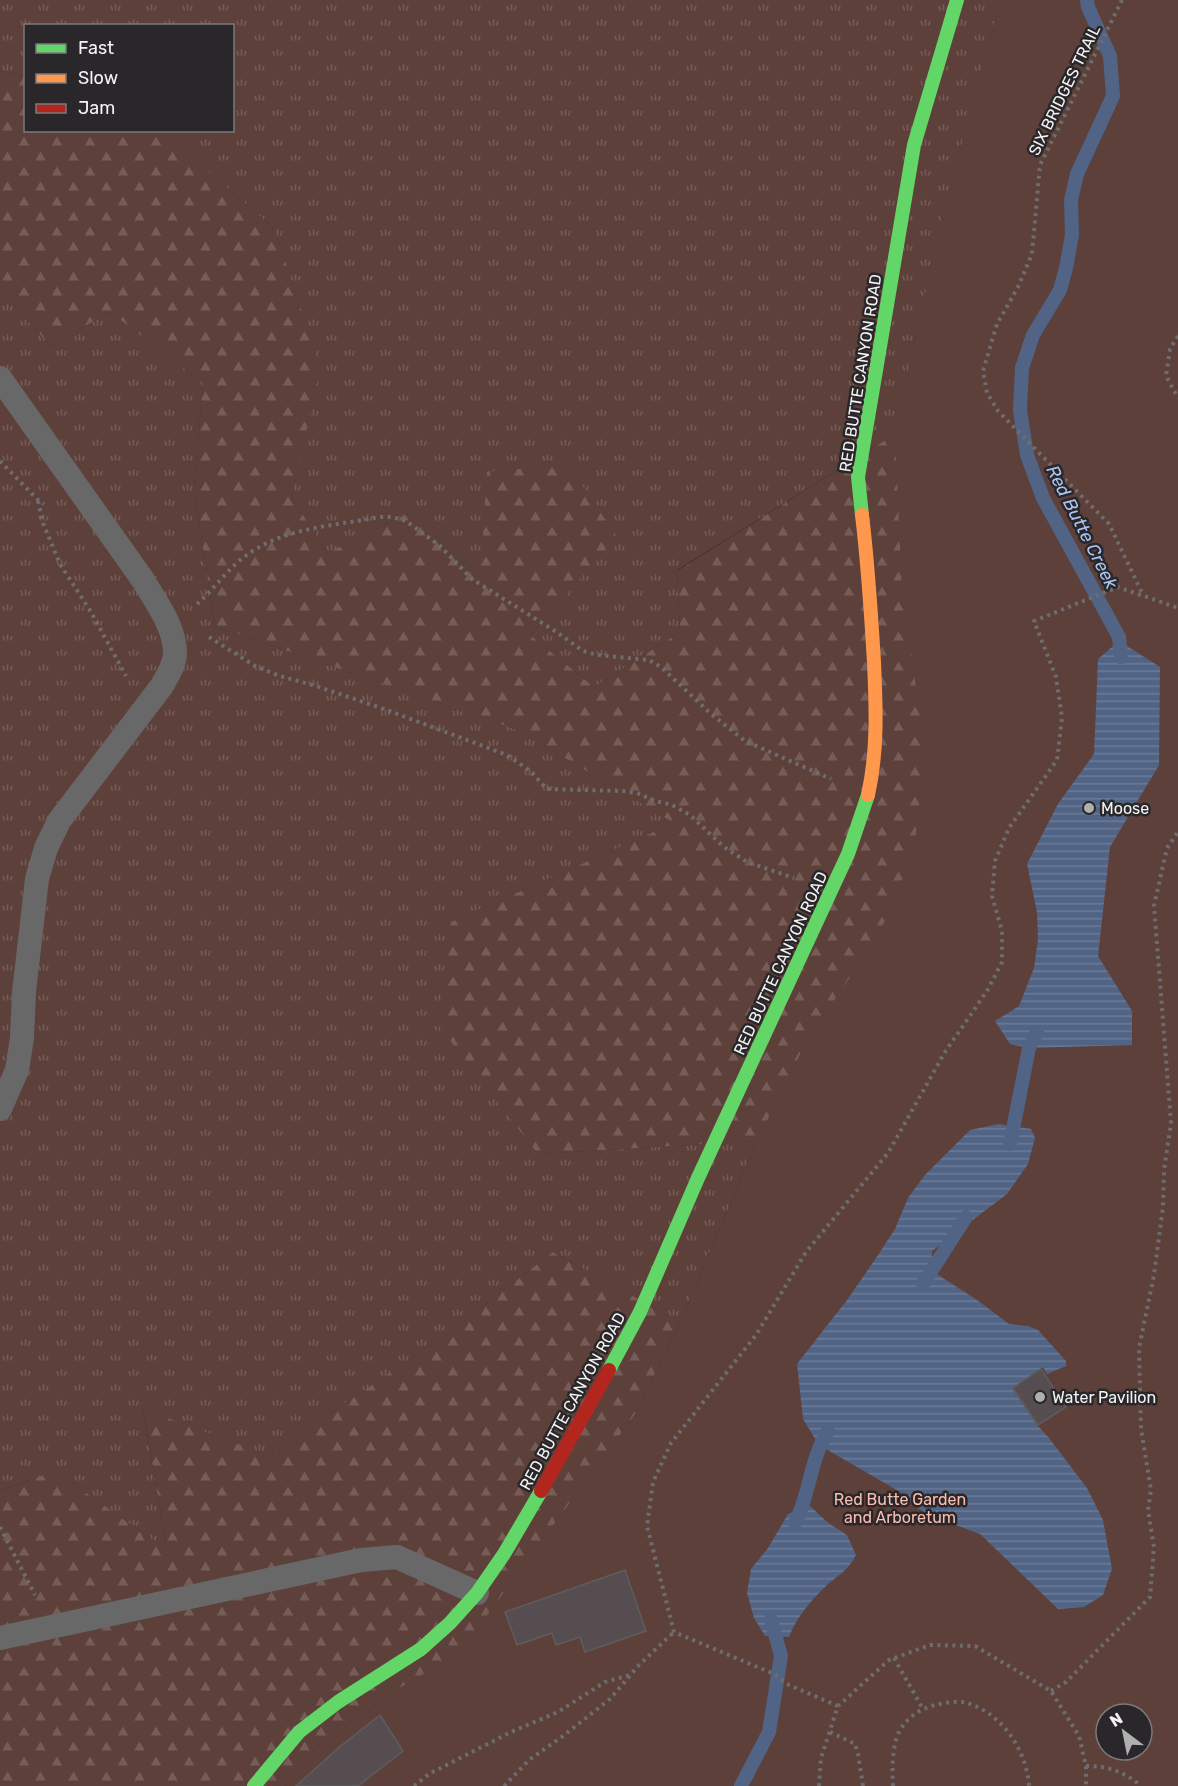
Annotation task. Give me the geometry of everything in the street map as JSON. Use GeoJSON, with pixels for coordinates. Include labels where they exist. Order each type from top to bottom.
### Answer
{"type":"FeatureCollection","features":[{"type":"Feature","properties":{"kind":"street","name":"RED BUTTE CANYON ROAD"},"geometry":{"type":"LineString","coordinates":[[254,1786],[299,1732],[338,1702],[421,1649],[450,1623],[477,1593],[504,1554],[570,1441],[640,1312],[698,1178],[848,854],[868,794],[874,767],[877,733],[870,583],[858,477],[914,145],[957,0]]}},
{"type":"Feature","properties":{"kind":"lane"},"geometry":{"type":"LineString","coordinates":[[0,378],[144,580],[172,633],[175,654],[171,670],[59,821],[46,848],[38,879],[17,1070],[0,1109]]}},
{"type":"Feature","properties":{"kind":"lane"},"geometry":{"type":"LineString","coordinates":[[0,1638],[361,1560],[397,1557],[477,1593]]}},
{"type":"Feature","properties":{"kind":"path","name":"SIX BRIDGES TRAIL"},"geometry":{"type":"LineString","coordinates":[[1122,0],[1040,165],[1032,254],[1018,287],[998,324],[983,371],[987,393],[998,411],[1109,524],[1143,595]]}},
{"type":"Feature","properties":{"kind":"path"},"geometry":{"type":"LineString","coordinates":[[1178,336],[1170,349],[1166,376],[1178,398]]}},
{"type":"Feature","properties":{"kind":"path"},"geometry":{"type":"LineString","coordinates":[[0,460],[38,500],[47,505]]}},
{"type":"Feature","properties":{"kind":"path"},"geometry":{"type":"LineString","coordinates":[[38,500],[43,523],[60,564],[121,665],[141,712]]}},
{"type":"Feature","properties":{"kind":"path"},"geometry":{"type":"LineString","coordinates":[[191,609],[239,561],[278,537],[296,531],[379,517],[392,517],[406,521],[439,545],[471,579],[583,651],[598,655],[649,660],[661,667],[710,714],[745,741],[868,794]]}},
{"type":"Feature","properties":{"kind":"path"},"geometry":{"type":"LineString","coordinates":[[674,1632],[646,1526],[653,1482],[671,1443],[756,1335],[806,1252],[888,1153],[945,1052],[987,991],[1002,962],[1002,931],[992,896],[995,861],[1009,828],[1057,760],[1062,718],[1056,677],[1034,621],[1118,587],[1178,608]]}},
{"type":"Feature","properties":{"kind":"path"},"geometry":{"type":"LineString","coordinates":[[203,633],[255,666],[384,709],[507,755],[530,771],[547,789],[621,790],[672,805],[690,814],[724,847],[747,862],[832,890]]}},
{"type":"Feature","properties":{"kind":"path"},"geometry":{"type":"LineString","coordinates":[[1051,1691],[1066,1682],[1149,1597],[1154,1547],[1148,1510],[1151,1490],[1141,1429],[1139,1348],[1154,1275],[1171,1123],[1154,906],[1167,848],[1178,832]]}},
{"type":"Feature","properties":{"kind":"path"},"geometry":{"type":"LineString","coordinates":[[0,1527],[52,1628]]}},
{"type":"Feature","properties":{"kind":"path"},"geometry":{"type":"LineString","coordinates":[[674,1632],[774,1674],[789,1685],[838,1706]]}},
{"type":"Feature","properties":{"kind":"path"},"geometry":{"type":"LineString","coordinates":[[504,1786],[529,1760],[610,1699],[630,1675],[674,1632]]}},
{"type":"Feature","properties":{"kind":"path"},"geometry":{"type":"LineString","coordinates":[[819,1786],[821,1758],[838,1706],[889,1660],[930,1645],[975,1646],[1051,1691],[1079,1736],[1086,1766],[1086,1786]]}},
{"type":"Feature","properties":{"kind":"path"},"geometry":{"type":"LineString","coordinates":[[894,1658],[923,1709]]}},
{"type":"Feature","properties":{"kind":"path"},"geometry":{"type":"LineString","coordinates":[[414,1786],[429,1774],[511,1732],[558,1712],[605,1683],[630,1675]]}},
{"type":"Feature","properties":{"kind":"path"},"geometry":{"type":"LineString","coordinates":[[893,1786],[894,1750],[898,1734],[906,1721],[923,1709],[944,1703],[966,1702],[994,1715],[1017,1744],[1028,1774],[1029,1786]]}},
{"type":"Feature","properties":{"kind":"path"},"geometry":{"type":"LineString","coordinates":[[830,1732],[855,1744],[863,1786]]}},
{"type":"Feature","properties":{"kind":"path"},"geometry":{"type":"LineString","coordinates":[[1086,1766],[1103,1766],[1130,1777],[1141,1786]]}},
{"type":"Feature","properties":{"kind":"green space"},"geometry":{"type":"Polygon","coordinates":[[[0,0],[1001,0],[941,221],[895,434],[677,570],[680,632],[594,687],[530,635],[616,537],[480,577],[417,509],[327,553],[291,496],[320,369],[275,230],[164,132],[234,132],[234,24],[24,24],[24,75],[0,71],[0,0]]]}},
{"type":"Feature","properties":{"kind":"green space"},"geometry":{"type":"Polygon","coordinates":[[[1001,0],[1178,0],[1046,721],[757,1141],[538,1154],[439,1026],[451,922],[674,823],[518,730],[215,626],[194,489],[203,383],[110,312],[50,346],[0,289],[0,71],[24,75],[24,132],[164,132],[275,230],[321,369],[291,496],[327,553],[417,509],[480,577],[487,472],[568,464],[617,537],[530,635],[594,687],[680,632],[677,571],[895,434],[941,221],[1001,0]]]}},
{"type":"Feature","properties":{"kind":"green space","name":"Red Butte Garden and Arboretum"},"geometry":{"type":"Polygon","coordinates":[[[1001,0],[1178,0],[1178,1786],[285,1786],[316,1748],[395,1691],[460,1652],[636,1413],[680,1322],[757,1141],[809,1036],[877,939],[914,851],[925,750],[902,590],[895,434],[941,221],[1001,0]]]}},
{"type":"Feature","properties":{"kind":"green space"},"geometry":{"type":"Polygon","coordinates":[[[0,289],[50,346],[110,312],[203,383],[194,489],[215,626],[518,730],[675,823],[451,922],[538,1154],[757,1141],[680,1322],[553,1252],[443,1337],[268,1455],[143,1410],[167,1550],[55,1471],[0,1491],[0,289]]]}},
{"type":"Feature","properties":{"kind":"green space"},"geometry":{"type":"Polygon","coordinates":[[[553,1252],[680,1322],[636,1413],[460,1653],[395,1691],[316,1748],[285,1786],[0,1786],[0,1491],[55,1471],[167,1550],[143,1409],[268,1455],[443,1337],[553,1252]]]}},
{"type":"Feature","properties":{"kind":"water"},"geometry":{"type":"Polygon","coordinates":[[[1119,641],[1160,667],[1159,765],[1110,847],[1098,956],[1132,1011],[1132,1045],[1029,1048],[1010,1044],[995,1021],[1019,1006],[1034,968],[1038,939],[1037,912],[1027,864],[1058,804],[1094,754],[1098,659],[1119,641]]]}},
{"type":"Feature","properties":{"kind":"water"},"geometry":{"type":"Polygon","coordinates":[[[999,1124],[1031,1129],[1035,1138],[1028,1164],[1007,1194],[932,1251],[932,1271],[1009,1324],[1028,1326],[1038,1330],[1066,1361],[1066,1366],[1047,1374],[1043,1367],[1012,1388],[1037,1425],[1087,1488],[1103,1520],[1112,1569],[1103,1595],[1084,1607],[1058,1609],[980,1534],[934,1517],[917,1508],[902,1493],[819,1445],[803,1419],[797,1364],[874,1261],[895,1229],[908,1198],[925,1175],[970,1130],[999,1124]]]}},
{"type":"Feature","properties":{"kind":"water"},"geometry":{"type":"Polygon","coordinates":[[[809,1505],[827,1522],[847,1535],[856,1555],[846,1569],[810,1603],[789,1637],[765,1636],[754,1618],[747,1593],[751,1569],[768,1548],[788,1514],[809,1505]]]}},
{"type":"Feature","properties":{"kind":"building","name":"Water Pavilion"},"geometry":{"type":"Polygon","coordinates":[[[1041,1369],[1066,1407],[1038,1425],[1013,1388],[1041,1369]]]}},
{"type":"Feature","properties":{"kind":"building"},"geometry":{"type":"Polygon","coordinates":[[[625,1570],[646,1631],[585,1652],[580,1637],[556,1645],[552,1633],[517,1645],[505,1612],[625,1570]]]}},
{"type":"Feature","properties":{"kind":"building"},"geometry":{"type":"Polygon","coordinates":[[[380,1715],[403,1751],[358,1786],[296,1786],[337,1749],[380,1715]]]}},
{"type":"Feature","properties":{"kind":"waterway","name":"Red Butte Creek"},"geometry":{"type":"LineString","coordinates":[[1087,0],[1110,56],[1113,96],[1077,174],[1071,200],[1072,235],[1066,268],[1060,290],[1033,335],[1022,368],[1020,410],[1027,455],[1043,498],[1119,637],[1121,657]]}},
{"type":"Feature","properties":{"kind":"waterway"},"geometry":{"type":"LineString","coordinates":[[1010,1144],[1029,1048],[1037,1032]]}},
{"type":"Feature","properties":{"kind":"waterway"},"geometry":{"type":"LineString","coordinates":[[923,1284],[966,1217]]}},
{"type":"Feature","properties":{"kind":"waterway","name":"Red Butte Creek"},"geometry":{"type":"LineString","coordinates":[[795,1523],[817,1453],[828,1431]]}},
{"type":"Feature","properties":{"kind":"waterway","name":"Red Butte Creek"},"geometry":{"type":"LineString","coordinates":[[741,1786],[769,1732],[781,1656],[771,1620]]}},
{"type":"Feature","properties":{"kind":"traffic: fast"},"geometry":{"type":"LineString","coordinates":[[862,515],[858,477],[914,145],[957,0]]}},
{"type":"Feature","properties":{"kind":"traffic: fast"},"geometry":{"type":"LineString","coordinates":[[609,1370],[640,1312],[698,1178],[848,854],[868,795]]}},
{"type":"Feature","properties":{"kind":"traffic: fast"},"geometry":{"type":"LineString","coordinates":[[254,1786],[299,1732],[338,1702],[421,1649],[450,1623],[477,1593],[504,1554],[541,1491]]}},
{"type":"Feature","properties":{"kind":"traffic: slow"},"geometry":{"type":"LineString","coordinates":[[862,515],[874,662],[876,728],[868,795]]}},
{"type":"Feature","properties":{"kind":"traffic: jam"},"geometry":{"type":"LineString","coordinates":[[541,1491],[609,1370]]}},
{"type":"Feature","properties":{"kind":"place","name":"Moose"},"geometry":{"type":"Point","coordinates":[1089,808]}},
{"type":"Feature","properties":{"kind":"place","name":"Water Pavilion"},"geometry":{"type":"Point","coordinates":[1040,1397]}}]}
